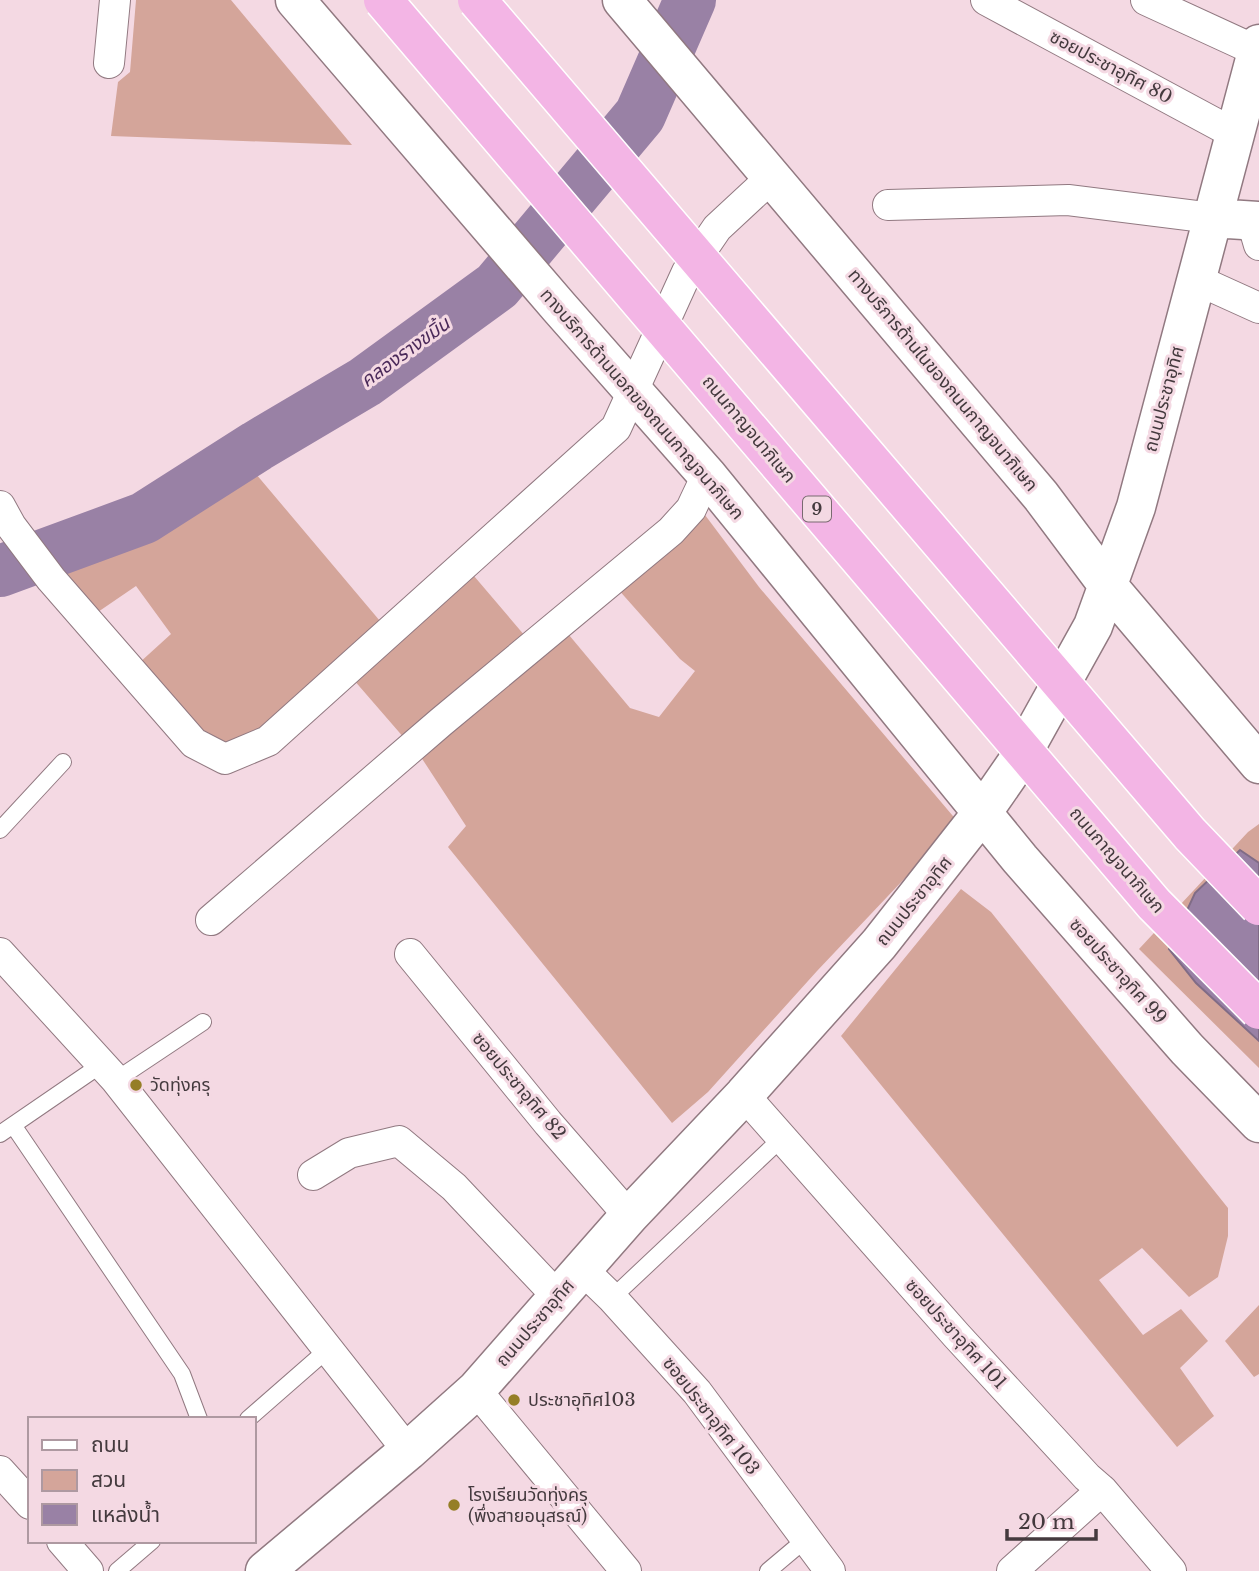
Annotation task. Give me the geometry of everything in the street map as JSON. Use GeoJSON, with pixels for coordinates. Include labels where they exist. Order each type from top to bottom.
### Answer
{"type":"FeatureCollection","features":[{"type":"Feature","properties":{"kind":"highway","name":"ถนนกาญจนาภิเษก"},"geometry":{"type":"LineString","coordinates":[[383,0],[1154,904],[1259,1010]]}},
{"type":"Feature","properties":{"kind":"highway"},"geometry":{"type":"LineString","coordinates":[[477,0],[1181,824],[1259,906]]}},
{"type":"Feature","properties":{"kind":"main road","name":"ทางบริการด้านนอกของถนนกาญจนาภิเษก"},"geometry":{"type":"LineString","coordinates":[[295,0],[707,475],[982,813]]}},
{"type":"Feature","properties":{"kind":"main road","name":"ทางบริการด้านในของถนนกาญจนาภิเษก"},"geometry":{"type":"LineString","coordinates":[[622,0],[1041,496],[1109,587],[1259,764]]}},
{"type":"Feature","properties":{"kind":"main road","name":"ถนนประชาอุทิศ"},"geometry":{"type":"LineString","coordinates":[[274,1568],[476,1390],[629,1216],[744,1095],[879,944],[982,813],[1018,761],[1093,626],[1136,507],[1258,47]]}},
{"type":"Feature","properties":{"kind":"main road"},"geometry":{"type":"LineString","coordinates":[[1212,218],[1257,229]]}},
{"type":"Feature","properties":{"kind":"main road","name":"ซอยประชาอุทิศ 99"},"geometry":{"type":"LineString","coordinates":[[982,813],[1169,1028],[1259,1123]]}},
{"type":"Feature","properties":{"kind":"street"},"geometry":{"type":"LineString","coordinates":[[109,62],[114,0]]}},
{"type":"Feature","properties":{"kind":"street","name":"ซอยประชาอุทิศ 80"},"geometry":{"type":"LineString","coordinates":[[986,0],[1235,134]]}},
{"type":"Feature","properties":{"kind":"street"},"geometry":{"type":"LineString","coordinates":[[1146,0],[1258,47]]}},
{"type":"Feature","properties":{"kind":"street"},"geometry":{"type":"LineString","coordinates":[[6,516],[51,579],[194,743],[225,759],[268,741],[616,428],[687,272],[717,228],[772,177]]}},
{"type":"Feature","properties":{"kind":"street"},"geometry":{"type":"LineString","coordinates":[[888,205],[1068,200],[1212,218]]}},
{"type":"Feature","properties":{"kind":"street"},"geometry":{"type":"LineString","coordinates":[[1195,279],[1259,308]]}},
{"type":"Feature","properties":{"kind":"street"},"geometry":{"type":"LineString","coordinates":[[211,920],[441,722],[671,531],[691,509],[707,475]]}},
{"type":"Feature","properties":{"kind":"street"},"geometry":{"type":"LineString","coordinates":[[0,953],[109,1072],[408,1451]]}},
{"type":"Feature","properties":{"kind":"street","name":"ซอยประชาอุทิศ 82"},"geometry":{"type":"LineString","coordinates":[[410,954],[548,1123],[629,1216]]}},
{"type":"Feature","properties":{"kind":"street","name":"ซอยประชาอุทิศ 101"},"geometry":{"type":"LineString","coordinates":[[744,1095],[957,1336],[1102,1490],[1171,1571]]}},
{"type":"Feature","properties":{"kind":"street","name":"ซอยประชาอุทิศ 103"},"geometry":{"type":"LineString","coordinates":[[313,1175],[349,1153],[399,1141],[570,1283],[612,1298],[697,1392],[830,1571]]}},
{"type":"Feature","properties":{"kind":"street"},"geometry":{"type":"LineString","coordinates":[[476,1390],[626,1571]]}},
{"type":"Feature","properties":{"kind":"street"},"geometry":{"type":"LineString","coordinates":[[1,1470],[28,1502]]}},
{"type":"Feature","properties":{"kind":"street"},"geometry":{"type":"LineString","coordinates":[[1012,1571],[1102,1490]]}},
{"type":"Feature","properties":{"kind":"street"},"geometry":{"type":"LineString","coordinates":[[64,1543],[88,1571]]}},
{"type":"Feature","properties":{"kind":"lane"},"geometry":{"type":"LineString","coordinates":[[0,830],[63,762]]}},
{"type":"Feature","properties":{"kind":"lane"},"geometry":{"type":"LineString","coordinates":[[198,1417],[182,1374],[7,1129],[203,1022]]}},
{"type":"Feature","properties":{"kind":"lane"},"geometry":{"type":"LineString","coordinates":[[612,1298],[782,1138]]}},
{"type":"Feature","properties":{"kind":"lane"},"geometry":{"type":"LineString","coordinates":[[250,1417],[327,1350]]}},
{"type":"Feature","properties":{"kind":"lane"},"geometry":{"type":"LineString","coordinates":[[768,1571],[806,1539]]}},
{"type":"Feature","properties":{"kind":"lane"},"geometry":{"type":"LineString","coordinates":[[117,1571],[150,1543]]}},
{"type":"Feature","properties":{"kind":"green space"},"geometry":{"type":"Polygon","coordinates":[[[136,0],[231,0],[352,145],[111,136],[118,82],[130,72],[136,0]]]}},
{"type":"Feature","properties":{"kind":"green space"},"geometry":{"type":"Polygon","coordinates":[[[256,474],[380,621],[270,727],[235,746],[198,737],[138,664],[171,634],[136,586],[95,614],[60,572],[184,521],[256,474]]]}},
{"type":"Feature","properties":{"kind":"green space"},"geometry":{"type":"Polygon","coordinates":[[[705,515],[759,587],[958,822],[817,971],[708,1092],[672,1123],[448,847],[466,826],[419,754],[477,701],[569,635],[630,708],[659,717],[695,671],[680,659],[617,588],[705,515]]]}},
{"type":"Feature","properties":{"kind":"green space"},"geometry":{"type":"Polygon","coordinates":[[[474,576],[525,636],[405,739],[353,679],[474,576]]]}},
{"type":"Feature","properties":{"kind":"green space"},"geometry":{"type":"Polygon","coordinates":[[[1259,824],[1259,1068],[1139,949],[1248,832],[1259,824]]]}},
{"type":"Feature","properties":{"kind":"green space"},"geometry":{"type":"Polygon","coordinates":[[[961,889],[991,912],[1228,1208],[1228,1236],[1218,1277],[1189,1297],[1142,1248],[1099,1280],[1143,1335],[1181,1309],[1208,1341],[1180,1368],[1214,1416],[1177,1447],[841,1036],[961,889]]]}},
{"type":"Feature","properties":{"kind":"green space"},"geometry":{"type":"Polygon","coordinates":[[[1259,1305],[1259,1374],[1254,1377],[1225,1341],[1259,1305]]]}},
{"type":"Feature","properties":{"kind":"water"},"geometry":{"type":"Polygon","coordinates":[[[1240,850],[1259,863],[1259,1041],[1196,983],[1169,949],[1195,893],[1240,850]]]}},
{"type":"Feature","properties":{"kind":"waterway","name":"คลองรางขมิ้น"},"geometry":{"type":"LineString","coordinates":[[0,571],[144,518],[365,382],[497,286],[640,115],[690,0]]}},
{"type":"Feature","properties":{"kind":"place","name":"วัดทุ่งครุ"},"geometry":{"type":"Point","coordinates":[136,1085]}},
{"type":"Feature","properties":{"kind":"place","name":"ประชาอุทิศ103"},"geometry":{"type":"Point","coordinates":[514,1400]}},
{"type":"Feature","properties":{"kind":"place","name":"โรงเรียนวัดทุ่งครุ (พึ่งสายอนุสรณ์)"},"geometry":{"type":"Point","coordinates":[454,1505]}}]}
